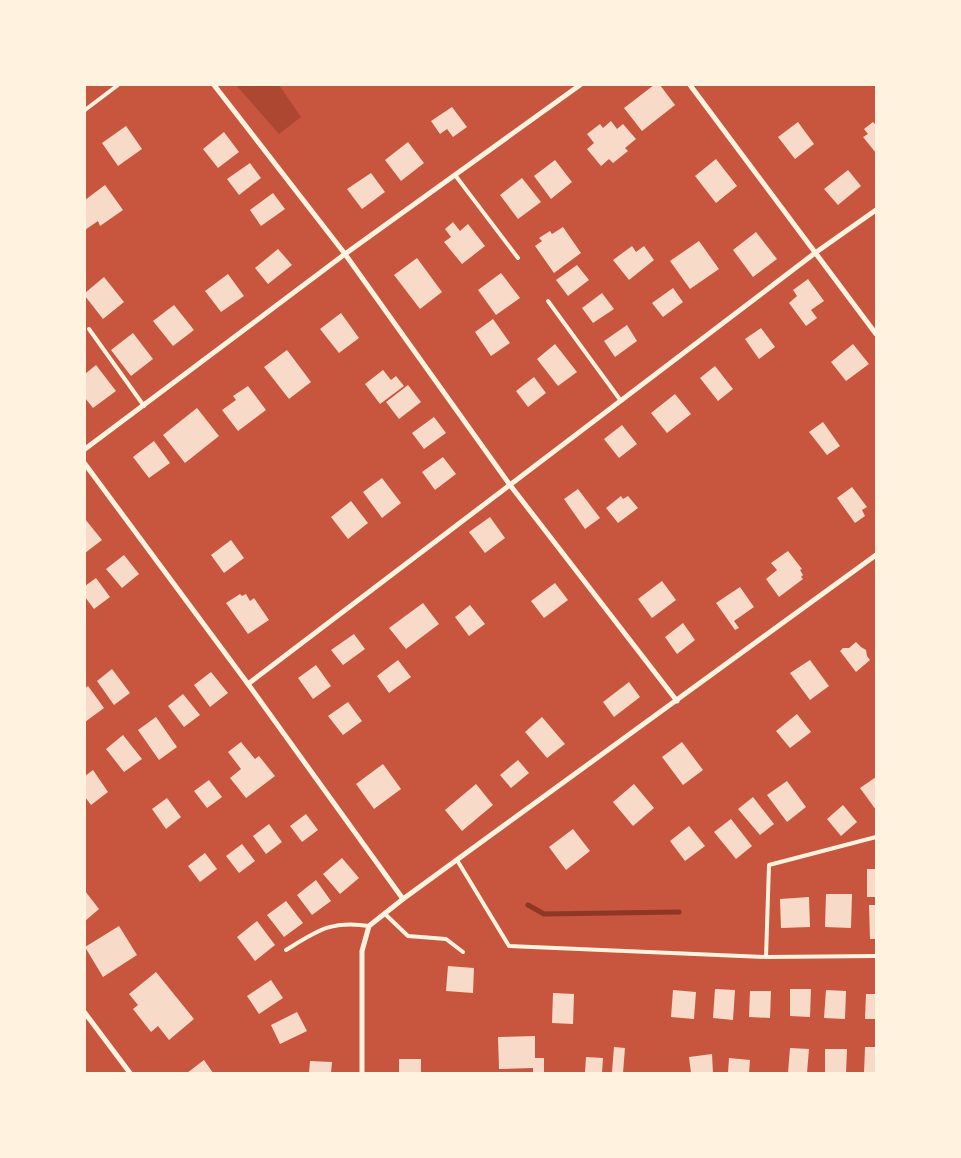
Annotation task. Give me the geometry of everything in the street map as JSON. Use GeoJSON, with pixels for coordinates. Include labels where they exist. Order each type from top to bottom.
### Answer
{"type":"FeatureCollection","features":[{"type":"Feature","properties":{"kind":"street"},"geometry":{"type":"LineString","coordinates":[[214,85],[345,254],[510,485],[678,701]]}},
{"type":"Feature","properties":{"kind":"street"},"geometry":{"type":"LineString","coordinates":[[85,449],[345,254],[580,85]]}},
{"type":"Feature","properties":{"kind":"street"},"geometry":{"type":"LineString","coordinates":[[690,85],[876,334]]}},
{"type":"Feature","properties":{"kind":"street"},"geometry":{"type":"LineString","coordinates":[[248,684],[815,253],[876,210]]}},
{"type":"Feature","properties":{"kind":"street"},"geometry":{"type":"LineString","coordinates":[[85,464],[248,684],[403,899]]}},
{"type":"Feature","properties":{"kind":"street"},"geometry":{"type":"LineString","coordinates":[[362,1073],[362,951],[369,926],[403,899],[876,556]]}},
{"type":"Feature","properties":{"kind":"street"},"geometry":{"type":"LineString","coordinates":[[85,1013],[130,1073]]}},
{"type":"Feature","properties":{"kind":"lane"},"geometry":{"type":"LineString","coordinates":[[85,110],[118,85]]}},
{"type":"Feature","properties":{"kind":"lane"},"geometry":{"type":"LineString","coordinates":[[455,175],[518,258]]}},
{"type":"Feature","properties":{"kind":"lane"},"geometry":{"type":"LineString","coordinates":[[548,301],[621,401]]}},
{"type":"Feature","properties":{"kind":"lane"},"geometry":{"type":"LineString","coordinates":[[89,329],[144,406]]}},
{"type":"Feature","properties":{"kind":"lane"},"geometry":{"type":"LineString","coordinates":[[766,957],[769,865],[876,837]]}},
{"type":"Feature","properties":{"kind":"lane"},"geometry":{"type":"LineString","coordinates":[[457,860],[509,946],[766,957],[876,956]]}},
{"type":"Feature","properties":{"kind":"lane"},"geometry":{"type":"LineString","coordinates":[[385,914],[408,936],[446,939],[462,952]]}},
{"type":"Feature","properties":{"kind":"lane"},"geometry":{"type":"LineString","coordinates":[[286,950],[322,929],[351,923],[369,926]]}},
{"type":"Feature","properties":{"kind":"shaded area"},"geometry":{"type":"Polygon","coordinates":[[[236,85],[279,85],[301,117],[279,134],[236,85]]]}},
{"type":"Feature","properties":{"kind":"building"},"geometry":{"type":"Polygon","coordinates":[[[654,85],[660,85],[675,105],[642,131],[624,108],[654,85]]]}},
{"type":"Feature","properties":{"kind":"building"},"geometry":{"type":"Polygon","coordinates":[[[452,107],[467,127],[453,137],[447,129],[440,134],[431,121],[452,107]]]}},
{"type":"Feature","properties":{"kind":"building"},"geometry":{"type":"Polygon","coordinates":[[[611,121],[617,129],[623,124],[636,139],[625,148],[628,151],[613,163],[609,159],[601,166],[587,149],[594,143],[587,134],[600,124],[603,128],[611,121]]]}},
{"type":"Feature","properties":{"kind":"building"},"geometry":{"type":"Polygon","coordinates":[[[798,122],[814,144],[795,159],[778,137],[798,122]]]}},
{"type":"Feature","properties":{"kind":"building"},"geometry":{"type":"Polygon","coordinates":[[[873,122],[876,125],[876,153],[863,137],[868,134],[864,129],[873,122]]]}},
{"type":"Feature","properties":{"kind":"building"},"geometry":{"type":"Polygon","coordinates":[[[126,126],[142,149],[118,166],[102,143],[126,126]]]}},
{"type":"Feature","properties":{"kind":"building"},"geometry":{"type":"Polygon","coordinates":[[[224,132],[239,152],[218,168],[203,149],[224,132]]]}},
{"type":"Feature","properties":{"kind":"building"},"geometry":{"type":"Polygon","coordinates":[[[408,142],[424,163],[401,181],[385,160],[408,142]]]}},
{"type":"Feature","properties":{"kind":"building"},"geometry":{"type":"Polygon","coordinates":[[[716,159],[737,186],[716,203],[695,176],[716,159]]]}},
{"type":"Feature","properties":{"kind":"building"},"geometry":{"type":"Polygon","coordinates":[[[555,160],[572,182],[551,199],[534,176],[555,160]]]}},
{"type":"Feature","properties":{"kind":"building"},"geometry":{"type":"Polygon","coordinates":[[[250,163],[261,178],[239,195],[227,179],[250,163]]]}},
{"type":"Feature","properties":{"kind":"building"},"geometry":{"type":"Polygon","coordinates":[[[848,170],[861,186],[838,205],[824,189],[848,170]]]}},
{"type":"Feature","properties":{"kind":"building"},"geometry":{"type":"Polygon","coordinates":[[[371,173],[385,192],[362,209],[347,189],[371,173]]]}},
{"type":"Feature","properties":{"kind":"building"},"geometry":{"type":"Polygon","coordinates":[[[522,178],[541,202],[518,219],[500,195],[522,178]]]}},
{"type":"Feature","properties":{"kind":"building"},"geometry":{"type":"Polygon","coordinates":[[[105,185],[123,210],[100,226],[98,221],[85,230],[85,200],[105,185]]]}},
{"type":"Feature","properties":{"kind":"building"},"geometry":{"type":"Polygon","coordinates":[[[273,193],[285,209],[261,226],[250,210],[273,193]]]}},
{"type":"Feature","properties":{"kind":"building"},"geometry":{"type":"Polygon","coordinates":[[[453,222],[460,231],[468,224],[485,246],[462,264],[444,242],[451,237],[445,229],[453,222]]]}},
{"type":"Feature","properties":{"kind":"building"},"geometry":{"type":"Polygon","coordinates":[[[563,227],[581,253],[554,273],[535,246],[542,241],[539,238],[550,231],[552,234],[563,227]]]}},
{"type":"Feature","properties":{"kind":"building"},"geometry":{"type":"Polygon","coordinates":[[[756,232],[777,259],[753,277],[733,250],[756,232]]]}},
{"type":"Feature","properties":{"kind":"building"},"geometry":{"type":"Polygon","coordinates":[[[699,241],[719,269],[690,289],[670,261],[699,241]]]}},
{"type":"Feature","properties":{"kind":"building"},"geometry":{"type":"Polygon","coordinates":[[[632,246],[636,252],[644,246],[654,260],[629,280],[613,260],[632,246]]]}},
{"type":"Feature","properties":{"kind":"building"},"geometry":{"type":"Polygon","coordinates":[[[278,249],[292,265],[268,284],[255,268],[278,249]]]}},
{"type":"Feature","properties":{"kind":"building"},"geometry":{"type":"Polygon","coordinates":[[[417,258],[442,292],[420,309],[394,275],[417,258]]]}},
{"type":"Feature","properties":{"kind":"building"},"geometry":{"type":"Polygon","coordinates":[[[577,265],[589,280],[568,296],[556,280],[577,265]]]}},
{"type":"Feature","properties":{"kind":"building"},"geometry":{"type":"Polygon","coordinates":[[[501,273],[520,298],[496,315],[478,290],[501,273]]]}},
{"type":"Feature","properties":{"kind":"building"},"geometry":{"type":"Polygon","coordinates":[[[228,274],[244,296],[221,312],[205,291],[228,274]]]}},
{"type":"Feature","properties":{"kind":"building"},"geometry":{"type":"Polygon","coordinates":[[[104,277],[124,302],[103,319],[85,296],[85,293],[104,277]]]}},
{"type":"Feature","properties":{"kind":"building"},"geometry":{"type":"Polygon","coordinates":[[[808,279],[824,301],[811,310],[817,318],[806,326],[789,303],[797,296],[793,290],[808,279]]]}},
{"type":"Feature","properties":{"kind":"building"},"geometry":{"type":"Polygon","coordinates":[[[673,288],[683,302],[663,317],[652,303],[673,288]]]}},
{"type":"Feature","properties":{"kind":"building"},"geometry":{"type":"Polygon","coordinates":[[[602,293],[614,309],[593,323],[582,308],[602,293]]]}},
{"type":"Feature","properties":{"kind":"building"},"geometry":{"type":"Polygon","coordinates":[[[174,305],[194,330],[173,346],[153,321],[174,305]]]}},
{"type":"Feature","properties":{"kind":"building"},"geometry":{"type":"Polygon","coordinates":[[[341,313],[359,338],[339,353],[320,329],[341,313]]]}},
{"type":"Feature","properties":{"kind":"building"},"geometry":{"type":"Polygon","coordinates":[[[493,319],[510,343],[491,356],[475,332],[493,319]]]}},
{"type":"Feature","properties":{"kind":"building"},"geometry":{"type":"Polygon","coordinates":[[[627,325],[637,341],[615,357],[604,341],[627,325]]]}},
{"type":"Feature","properties":{"kind":"building"},"geometry":{"type":"Polygon","coordinates":[[[761,328],[775,347],[759,359],[745,339],[761,328]]]}},
{"type":"Feature","properties":{"kind":"building"},"geometry":{"type":"Polygon","coordinates":[[[133,333],[153,359],[131,376],[111,350],[133,333]]]}},
{"type":"Feature","properties":{"kind":"building"},"geometry":{"type":"Polygon","coordinates":[[[555,344],[577,372],[558,386],[537,359],[555,344]]]}},
{"type":"Feature","properties":{"kind":"building"},"geometry":{"type":"Polygon","coordinates":[[[853,344],[869,364],[846,381],[831,362],[853,344]]]}},
{"type":"Feature","properties":{"kind":"building"},"geometry":{"type":"Polygon","coordinates":[[[287,350],[311,382],[289,399],[264,367],[287,350]]]}},
{"type":"Feature","properties":{"kind":"building"},"geometry":{"type":"Polygon","coordinates":[[[96,365],[116,391],[93,408],[85,398],[85,374],[96,365]]]}},
{"type":"Feature","properties":{"kind":"building"},"geometry":{"type":"Polygon","coordinates":[[[715,366],[733,389],[718,401],[700,378],[715,366]]]}},
{"type":"Feature","properties":{"kind":"building"},"geometry":{"type":"Polygon","coordinates":[[[383,370],[391,380],[396,376],[404,386],[380,404],[365,384],[383,370]]]}},
{"type":"Feature","properties":{"kind":"building"},"geometry":{"type":"Polygon","coordinates":[[[534,377],[546,393],[528,407],[516,391],[534,377]]]}},
{"type":"Feature","properties":{"kind":"building"},"geometry":{"type":"Polygon","coordinates":[[[408,385],[421,402],[399,419],[386,402],[408,385]]]}},
{"type":"Feature","properties":{"kind":"building"},"geometry":{"type":"Polygon","coordinates":[[[248,386],[266,410],[238,431],[222,410],[236,400],[233,396],[248,386]]]}},
{"type":"Feature","properties":{"kind":"building"},"geometry":{"type":"Polygon","coordinates":[[[675,394],[691,414],[667,433],[651,413],[675,394]]]}},
{"type":"Feature","properties":{"kind":"building"},"geometry":{"type":"Polygon","coordinates":[[[197,408],[219,436],[185,463],[163,435],[197,408]]]}},
{"type":"Feature","properties":{"kind":"building"},"geometry":{"type":"Polygon","coordinates":[[[434,417],[446,433],[424,449],[412,433],[434,417]]]}},
{"type":"Feature","properties":{"kind":"building"},"geometry":{"type":"Polygon","coordinates":[[[823,422],[840,446],[827,455],[809,432],[823,422]]]}},
{"type":"Feature","properties":{"kind":"building"},"geometry":{"type":"Polygon","coordinates":[[[622,425],[637,444],[619,458],[604,439],[622,425]]]}},
{"type":"Feature","properties":{"kind":"building"},"geometry":{"type":"Polygon","coordinates":[[[154,441],[170,463],[149,478],[133,457],[154,441]]]}},
{"type":"Feature","properties":{"kind":"building"},"geometry":{"type":"Polygon","coordinates":[[[443,457],[456,474],[435,490],[422,472],[443,457]]]}},
{"type":"Feature","properties":{"kind":"building"},"geometry":{"type":"Polygon","coordinates":[[[382,478],[401,503],[382,518],[363,492],[382,478]]]}},
{"type":"Feature","properties":{"kind":"building"},"geometry":{"type":"Polygon","coordinates":[[[852,487],[867,507],[862,510],[865,516],[855,523],[837,498],[852,487]]]}},
{"type":"Feature","properties":{"kind":"building"},"geometry":{"type":"Polygon","coordinates":[[[578,489],[600,518],[585,529],[564,499],[578,489]]]}},
{"type":"Feature","properties":{"kind":"building"},"geometry":{"type":"Polygon","coordinates":[[[621,496],[623,499],[628,496],[638,508],[618,523],[606,508],[621,496]]]}},
{"type":"Feature","properties":{"kind":"building"},"geometry":{"type":"Polygon","coordinates":[[[351,501],[368,523],[348,539],[331,517],[351,501]]]}},
{"type":"Feature","properties":{"kind":"building"},"geometry":{"type":"Polygon","coordinates":[[[490,517],[505,538],[485,553],[469,532],[490,517]]]}},
{"type":"Feature","properties":{"kind":"building"},"geometry":{"type":"Polygon","coordinates":[[[85,519],[102,540],[85,553],[85,519]]]}},
{"type":"Feature","properties":{"kind":"building"},"geometry":{"type":"Polygon","coordinates":[[[231,540],[244,558],[224,573],[211,555],[231,540]]]}},
{"type":"Feature","properties":{"kind":"building"},"geometry":{"type":"Polygon","coordinates":[[[788,551],[802,569],[800,570],[803,579],[779,597],[766,579],[777,570],[771,563],[788,551]]]}},
{"type":"Feature","properties":{"kind":"building"},"geometry":{"type":"Polygon","coordinates":[[[124,555],[139,574],[122,588],[106,569],[124,555]]]}},
{"type":"Feature","properties":{"kind":"building"},"geometry":{"type":"Polygon","coordinates":[[[96,578],[110,597],[94,609],[85,597],[85,586],[96,578]]]}},
{"type":"Feature","properties":{"kind":"building"},"geometry":{"type":"Polygon","coordinates":[[[662,581],[676,600],[652,618],[638,599],[662,581]]]}},
{"type":"Feature","properties":{"kind":"building"},"geometry":{"type":"Polygon","coordinates":[[[555,583],[568,600],[544,618],[531,601],[555,583]]]}},
{"type":"Feature","properties":{"kind":"building"},"geometry":{"type":"Polygon","coordinates":[[[740,587],[754,607],[734,621],[739,628],[735,630],[716,603],[740,587]]]}},
{"type":"Feature","properties":{"kind":"building"},"geometry":{"type":"Polygon","coordinates":[[[240,594],[242,596],[246,594],[250,601],[254,598],[269,620],[248,634],[226,603],[240,594]]]}},
{"type":"Feature","properties":{"kind":"building"},"geometry":{"type":"Polygon","coordinates":[[[423,603],[439,624],[406,649],[389,628],[423,603]]]}},
{"type":"Feature","properties":{"kind":"building"},"geometry":{"type":"Polygon","coordinates":[[[470,605],[485,624],[469,636],[455,617],[470,605]]]}},
{"type":"Feature","properties":{"kind":"building"},"geometry":{"type":"Polygon","coordinates":[[[683,623],[695,640],[677,654],[665,637],[683,623]]]}},
{"type":"Feature","properties":{"kind":"building"},"geometry":{"type":"Polygon","coordinates":[[[354,634],[365,649],[343,665],[331,650],[354,634]]]}},
{"type":"Feature","properties":{"kind":"building"},"geometry":{"type":"Polygon","coordinates":[[[856,642],[866,650],[870,660],[856,672],[840,651],[843,648],[849,648],[856,642]]]}},
{"type":"Feature","properties":{"kind":"building"},"geometry":{"type":"Polygon","coordinates":[[[398,660],[411,677],[389,693],[377,676],[398,660]]]}},
{"type":"Feature","properties":{"kind":"building"},"geometry":{"type":"Polygon","coordinates":[[[810,660],[829,686],[810,700],[790,673],[810,660]]]}},
{"type":"Feature","properties":{"kind":"building"},"geometry":{"type":"Polygon","coordinates":[[[316,665],[331,686],[313,699],[298,678],[316,665]]]}},
{"type":"Feature","properties":{"kind":"building"},"geometry":{"type":"Polygon","coordinates":[[[112,669],[130,693],[114,705],[97,681],[112,669]]]}},
{"type":"Feature","properties":{"kind":"building"},"geometry":{"type":"Polygon","coordinates":[[[211,672],[228,693],[210,707],[194,685],[211,672]]]}},
{"type":"Feature","properties":{"kind":"building"},"geometry":{"type":"Polygon","coordinates":[[[629,682],[640,697],[614,717],[603,702],[629,682]]]}},
{"type":"Feature","properties":{"kind":"building"},"geometry":{"type":"Polygon","coordinates":[[[88,686],[104,708],[85,722],[85,688],[88,686]]]}},
{"type":"Feature","properties":{"kind":"building"},"geometry":{"type":"Polygon","coordinates":[[[183,694],[200,715],[184,727],[168,706],[183,694]]]}},
{"type":"Feature","properties":{"kind":"building"},"geometry":{"type":"Polygon","coordinates":[[[348,702],[362,721],[343,735],[328,716],[348,702]]]}},
{"type":"Feature","properties":{"kind":"building"},"geometry":{"type":"Polygon","coordinates":[[[797,714],[811,732],[790,748],[776,731],[797,714]]]}},
{"type":"Feature","properties":{"kind":"building"},"geometry":{"type":"Polygon","coordinates":[[[156,717],[177,747],[159,760],[138,730],[156,717]]]}},
{"type":"Feature","properties":{"kind":"building"},"geometry":{"type":"Polygon","coordinates":[[[542,717],[565,744],[547,758],[525,732],[542,717]]]}},
{"type":"Feature","properties":{"kind":"building"},"geometry":{"type":"Polygon","coordinates":[[[123,735],[142,759],[124,772],[106,749],[123,735]]]}},
{"type":"Feature","properties":{"kind":"building"},"geometry":{"type":"Polygon","coordinates":[[[241,742],[255,759],[259,756],[275,776],[246,798],[230,778],[241,769],[228,752],[241,742]]]}},
{"type":"Feature","properties":{"kind":"building"},"geometry":{"type":"Polygon","coordinates":[[[682,742],[703,770],[683,785],[662,757],[682,742]]]}},
{"type":"Feature","properties":{"kind":"building"},"geometry":{"type":"Polygon","coordinates":[[[518,760],[529,773],[511,788],[500,775],[518,760]]]}},
{"type":"Feature","properties":{"kind":"building"},"geometry":{"type":"Polygon","coordinates":[[[383,764],[401,789],[374,809],[356,784],[383,764]]]}},
{"type":"Feature","properties":{"kind":"building"},"geometry":{"type":"Polygon","coordinates":[[[93,770],[108,792],[91,805],[85,797],[85,776],[93,770]]]}},
{"type":"Feature","properties":{"kind":"building"},"geometry":{"type":"Polygon","coordinates":[[[876,777],[876,810],[860,788],[876,777]]]}},
{"type":"Feature","properties":{"kind":"building"},"geometry":{"type":"Polygon","coordinates":[[[209,780],[222,797],[207,808],[194,791],[209,780]]]}},
{"type":"Feature","properties":{"kind":"building"},"geometry":{"type":"Polygon","coordinates":[[[787,781],[806,807],[787,822],[767,795],[787,781]]]}},
{"type":"Feature","properties":{"kind":"building"},"geometry":{"type":"Polygon","coordinates":[[[476,784],[493,805],[462,831],[445,810],[476,784]]]}},
{"type":"Feature","properties":{"kind":"building"},"geometry":{"type":"Polygon","coordinates":[[[634,784],[654,808],[633,826],[613,802],[634,784]]]}},
{"type":"Feature","properties":{"kind":"building"},"geometry":{"type":"Polygon","coordinates":[[[753,797],[774,824],[760,835],[738,809],[753,797]]]}},
{"type":"Feature","properties":{"kind":"building"},"geometry":{"type":"Polygon","coordinates":[[[167,798],[181,817],[166,829],[152,809],[167,798]]]}},
{"type":"Feature","properties":{"kind":"building"},"geometry":{"type":"Polygon","coordinates":[[[843,805],[857,822],[841,836],[827,819],[843,805]]]}},
{"type":"Feature","properties":{"kind":"building"},"geometry":{"type":"Polygon","coordinates":[[[306,814],[318,830],[302,842],[290,826],[306,814]]]}},
{"type":"Feature","properties":{"kind":"building"},"geometry":{"type":"Polygon","coordinates":[[[731,819],[752,846],[736,859],[714,832],[731,819]]]}},
{"type":"Feature","properties":{"kind":"building"},"geometry":{"type":"Polygon","coordinates":[[[269,824],[282,842],[266,854],[253,836],[269,824]]]}},
{"type":"Feature","properties":{"kind":"building"},"geometry":{"type":"Polygon","coordinates":[[[689,826],[705,846],[685,861],[670,841],[689,826]]]}},
{"type":"Feature","properties":{"kind":"building"},"geometry":{"type":"Polygon","coordinates":[[[573,829],[590,851],[566,870],[549,847],[573,829]]]}},
{"type":"Feature","properties":{"kind":"building"},"geometry":{"type":"Polygon","coordinates":[[[242,844],[255,861],[239,873],[226,856],[242,844]]]}},
{"type":"Feature","properties":{"kind":"building"},"geometry":{"type":"Polygon","coordinates":[[[205,853],[217,869],[200,882],[188,866],[205,853]]]}},
{"type":"Feature","properties":{"kind":"building"},"geometry":{"type":"Polygon","coordinates":[[[342,858],[359,878],[340,894],[323,874],[342,858]]]}},
{"type":"Feature","properties":{"kind":"building"},"geometry":{"type":"Polygon","coordinates":[[[867,869],[876,869],[876,897],[867,897],[867,869]]]}},
{"type":"Feature","properties":{"kind":"building"},"geometry":{"type":"Polygon","coordinates":[[[316,880],[331,901],[312,915],[297,895],[316,880]]]}},
{"type":"Feature","properties":{"kind":"building"},"geometry":{"type":"Polygon","coordinates":[[[85,891],[99,909],[85,921],[85,891]]]}},
{"type":"Feature","properties":{"kind":"building"},"geometry":{"type":"Polygon","coordinates":[[[826,894],[852,894],[851,928],[825,927],[826,894]]]}},
{"type":"Feature","properties":{"kind":"building"},"geometry":{"type":"Polygon","coordinates":[[[809,897],[810,927],[781,928],[780,899],[809,897]]]}},
{"type":"Feature","properties":{"kind":"building"},"geometry":{"type":"Polygon","coordinates":[[[286,901],[303,923],[284,937],[267,915],[286,901]]]}},
{"type":"Feature","properties":{"kind":"building"},"geometry":{"type":"Polygon","coordinates":[[[869,905],[876,905],[876,939],[870,939],[869,905]]]}},
{"type":"Feature","properties":{"kind":"building"},"geometry":{"type":"Polygon","coordinates":[[[257,921],[275,945],[255,961],[237,937],[257,921]]]}},
{"type":"Feature","properties":{"kind":"building"},"geometry":{"type":"Polygon","coordinates":[[[119,926],[137,955],[103,977],[85,947],[119,926]]]}},
{"type":"Feature","properties":{"kind":"building"},"geometry":{"type":"Polygon","coordinates":[[[448,966],[474,968],[473,993],[446,991],[448,966]]]}},
{"type":"Feature","properties":{"kind":"building"},"geometry":{"type":"Polygon","coordinates":[[[156,972],[194,1019],[169,1040],[158,1026],[151,1032],[133,1009],[138,1005],[129,994],[156,972]]]}},
{"type":"Feature","properties":{"kind":"building"},"geometry":{"type":"Polygon","coordinates":[[[271,980],[283,998],[259,1014],[247,996],[271,980]]]}},
{"type":"Feature","properties":{"kind":"building"},"geometry":{"type":"Polygon","coordinates":[[[715,989],[735,990],[733,1020],[713,1018],[715,989]]]}},
{"type":"Feature","properties":{"kind":"building"},"geometry":{"type":"Polygon","coordinates":[[[790,989],[811,989],[810,1017],[790,1016],[790,989]]]}},
{"type":"Feature","properties":{"kind":"building"},"geometry":{"type":"Polygon","coordinates":[[[673,990],[696,992],[694,1019],[671,1017],[673,990]]]}},
{"type":"Feature","properties":{"kind":"building"},"geometry":{"type":"Polygon","coordinates":[[[826,990],[846,991],[845,1019],[824,1018],[826,990]]]}},
{"type":"Feature","properties":{"kind":"building"},"geometry":{"type":"Polygon","coordinates":[[[750,991],[771,991],[770,1018],[749,1017],[750,991]]]}},
{"type":"Feature","properties":{"kind":"building"},"geometry":{"type":"Polygon","coordinates":[[[553,993],[574,994],[573,1024],[552,1023],[553,993]]]}},
{"type":"Feature","properties":{"kind":"building"},"geometry":{"type":"Polygon","coordinates":[[[866,994],[876,994],[876,1019],[865,1019],[866,994]]]}},
{"type":"Feature","properties":{"kind":"building"},"geometry":{"type":"Polygon","coordinates":[[[297,1012],[307,1031],[280,1044],[271,1025],[297,1012]]]}},
{"type":"Feature","properties":{"kind":"building"},"geometry":{"type":"Polygon","coordinates":[[[535,1036],[535,1058],[544,1058],[544,1073],[533,1073],[533,1068],[499,1069],[498,1037],[535,1036]]]}},
{"type":"Feature","properties":{"kind":"building"},"geometry":{"type":"Polygon","coordinates":[[[614,1047],[625,1048],[623,1073],[612,1072],[614,1047]]]}},
{"type":"Feature","properties":{"kind":"building"},"geometry":{"type":"Polygon","coordinates":[[[865,1047],[876,1047],[876,1073],[864,1073],[865,1047]]]}},
{"type":"Feature","properties":{"kind":"building"},"geometry":{"type":"Polygon","coordinates":[[[790,1048],[809,1049],[807,1073],[788,1073],[790,1048]]]}},
{"type":"Feature","properties":{"kind":"building"},"geometry":{"type":"Polygon","coordinates":[[[825,1049],[847,1049],[846,1073],[825,1073],[825,1049]]]}},
{"type":"Feature","properties":{"kind":"building"},"geometry":{"type":"Polygon","coordinates":[[[712,1054],[713,1073],[691,1073],[689,1057],[712,1054]]]}},
{"type":"Feature","properties":{"kind":"building"},"geometry":{"type":"Polygon","coordinates":[[[586,1057],[603,1058],[602,1073],[585,1073],[586,1057]]]}},
{"type":"Feature","properties":{"kind":"building"},"geometry":{"type":"Polygon","coordinates":[[[729,1058],[750,1060],[749,1073],[728,1073],[729,1058]]]}},
{"type":"Feature","properties":{"kind":"building"},"geometry":{"type":"Polygon","coordinates":[[[399,1059],[421,1059],[421,1073],[399,1073],[399,1059]]]}},
{"type":"Feature","properties":{"kind":"building"},"geometry":{"type":"Polygon","coordinates":[[[204,1060],[213,1073],[187,1073],[204,1060]]]}},
{"type":"Feature","properties":{"kind":"building"},"geometry":{"type":"Polygon","coordinates":[[[310,1061],[332,1062],[331,1073],[309,1073],[310,1061]]]}},
{"type":"Feature","properties":{"kind":"waterway"},"geometry":{"type":"LineString","coordinates":[[528,905],[544,914],[679,912]]}}]}
